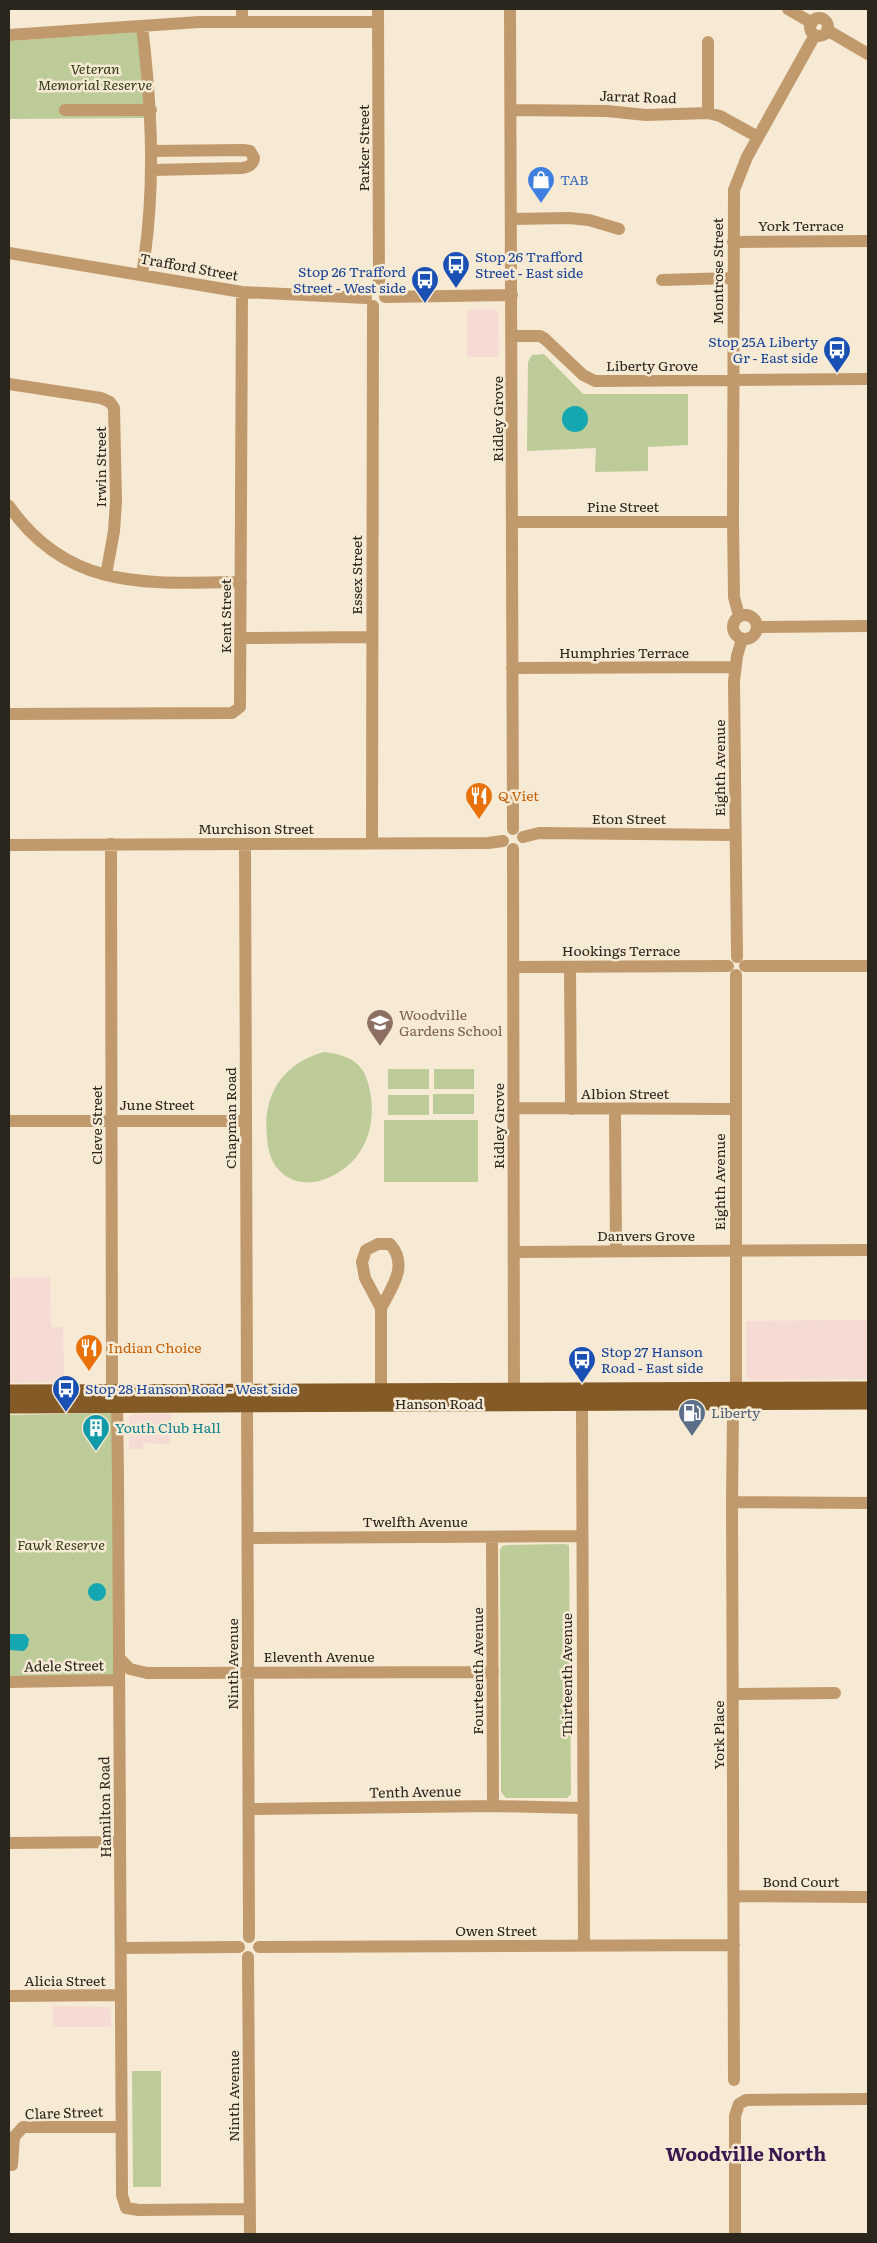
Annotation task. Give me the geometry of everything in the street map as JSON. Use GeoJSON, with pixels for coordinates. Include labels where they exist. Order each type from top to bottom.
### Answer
{"type":"FeatureCollection","features":[{"type":"Feature","properties":{"kind":"main road","name":"Hanson Road"},"geometry":{"type":"LineString","coordinates":[[9,1406],[114,1399],[514,1397],[589,1390],[868,1402]]}},
{"type":"Feature","properties":{"kind":"main road"},"geometry":{"type":"LineString","coordinates":[[582,1405],[584,1396],[589,1390]]}},
{"type":"Feature","properties":{"kind":"main road","name":"Hanson Road"},"geometry":{"type":"LineString","coordinates":[[514,1397],[582,1405],[868,1390]]}},
{"type":"Feature","properties":{"kind":"main road","name":"Hanson Road"},"geometry":{"type":"LineString","coordinates":[[9,1392],[114,1399]]}},
{"type":"Feature","properties":{"kind":"street","name":"Ridley Grove"},"geometry":{"type":"LineString","coordinates":[[510,9],[513,336],[512,668],[518,833]]}},
{"type":"Feature","properties":{"kind":"street"},"geometry":{"type":"LineString","coordinates":[[788,9],[821,23],[868,54]]}},
{"type":"Feature","properties":{"kind":"street"},"geometry":{"type":"LineString","coordinates":[[9,36],[199,22],[242,15],[378,15]]}},
{"type":"Feature","properties":{"kind":"street","name":"Parker Street"},"geometry":{"type":"LineString","coordinates":[[378,15],[382,292]]}},
{"type":"Feature","properties":{"kind":"street","name":"Montrose Street"},"geometry":{"type":"LineString","coordinates":[[739,616],[734,597],[733,522],[734,190],[747,157],[821,23]]}},
{"type":"Feature","properties":{"kind":"street"},"geometry":{"type":"LineString","coordinates":[[142,26],[151,110],[152,151],[148,235],[142,274]]}},
{"type":"Feature","properties":{"kind":"street"},"geometry":{"type":"LineString","coordinates":[[708,42],[708,113]]}},
{"type":"Feature","properties":{"kind":"street"},"geometry":{"type":"LineString","coordinates":[[65,110],[80,105],[151,110]]}},
{"type":"Feature","properties":{"kind":"street","name":"Jarrat Road"},"geometry":{"type":"LineString","coordinates":[[511,110],[608,111],[646,115],[708,113],[720,116],[758,136]]}},
{"type":"Feature","properties":{"kind":"street"},"geometry":{"type":"LineString","coordinates":[[152,151],[243,150],[250,152],[254,158],[253,163],[249,167],[242,168],[152,170]]}},
{"type":"Feature","properties":{"kind":"street"},"geometry":{"type":"LineString","coordinates":[[512,219],[569,218],[589,220],[620,229]]}},
{"type":"Feature","properties":{"kind":"street","name":"York Terrace"},"geometry":{"type":"LineString","coordinates":[[733,242],[868,241]]}},
{"type":"Feature","properties":{"kind":"street","name":"Trafford Street"},"geometry":{"type":"LineString","coordinates":[[9,252],[242,292],[369,302]]}},
{"type":"Feature","properties":{"kind":"street"},"geometry":{"type":"LineString","coordinates":[[662,280],[733,278]]}},
{"type":"Feature","properties":{"kind":"street"},"geometry":{"type":"LineString","coordinates":[[369,302],[369,290],[382,292],[512,295]]}},
{"type":"Feature","properties":{"kind":"street","name":"Kent Street"},"geometry":{"type":"LineString","coordinates":[[9,714],[232,714],[240,707],[242,695],[242,292]]}},
{"type":"Feature","properties":{"kind":"street","name":"Essex Street"},"geometry":{"type":"LineString","coordinates":[[369,302],[372,843]]}},
{"type":"Feature","properties":{"kind":"street","name":"Liberty Grove"},"geometry":{"type":"LineString","coordinates":[[513,336],[540,336],[579,371],[595,381],[868,379]]}},
{"type":"Feature","properties":{"kind":"street","name":"Irwin Street"},"geometry":{"type":"LineString","coordinates":[[9,384],[101,398],[110,402],[114,408],[116,502],[114,531],[106,575]]}},
{"type":"Feature","properties":{"kind":"street"},"geometry":{"type":"LineString","coordinates":[[11,514],[51,549],[74,564],[106,575],[128,581],[155,583],[241,582]]}},
{"type":"Feature","properties":{"kind":"street","name":"Pine Street"},"geometry":{"type":"LineString","coordinates":[[513,522],[733,522]]}},
{"type":"Feature","properties":{"kind":"street"},"geometry":{"type":"LineString","coordinates":[[739,616],[751,616],[757,627],[751,638],[742,639],[733,631],[733,622],[739,616]]}},
{"type":"Feature","properties":{"kind":"street"},"geometry":{"type":"LineString","coordinates":[[757,627],[868,626]]}},
{"type":"Feature","properties":{"kind":"street"},"geometry":{"type":"LineString","coordinates":[[241,638],[372,637]]}},
{"type":"Feature","properties":{"kind":"street","name":"Eighth Avenue"},"geometry":{"type":"LineString","coordinates":[[734,1396],[737,966],[735,667],[742,639]]}},
{"type":"Feature","properties":{"kind":"street","name":"Humphries Terrace"},"geometry":{"type":"LineString","coordinates":[[512,668],[735,667]]}},
{"type":"Feature","properties":{"kind":"street"},"geometry":{"type":"LineString","coordinates":[[505,833],[518,833],[522,843],[508,845],[505,833]]}},
{"type":"Feature","properties":{"kind":"street","name":"Eton Street"},"geometry":{"type":"LineString","coordinates":[[518,833],[735,835]]}},
{"type":"Feature","properties":{"kind":"street","name":"Murchison Street"},"geometry":{"type":"LineString","coordinates":[[9,845],[488,843],[508,845]]}},
{"type":"Feature","properties":{"kind":"street","name":"Cleve Street"},"geometry":{"type":"LineString","coordinates":[[111,844],[114,1399]]}},
{"type":"Feature","properties":{"kind":"street","name":"Chapman Road"},"geometry":{"type":"LineString","coordinates":[[245,845],[247,1398]]}},
{"type":"Feature","properties":{"kind":"street","name":"Ridley Grove"},"geometry":{"type":"LineString","coordinates":[[508,845],[514,967],[514,1397]]}},
{"type":"Feature","properties":{"kind":"street","name":"Hookings Terrace"},"geometry":{"type":"LineString","coordinates":[[514,967],[868,966]]}},
{"type":"Feature","properties":{"kind":"street"},"geometry":{"type":"LineString","coordinates":[[570,967],[572,1109]]}},
{"type":"Feature","properties":{"kind":"street","name":"Albion Street"},"geometry":{"type":"LineString","coordinates":[[515,1108],[735,1109]]}},
{"type":"Feature","properties":{"kind":"street"},"geometry":{"type":"LineString","coordinates":[[614,1109],[616,1251]]}},
{"type":"Feature","properties":{"kind":"street","name":"June Street"},"geometry":{"type":"LineString","coordinates":[[9,1121],[246,1121]]}},
{"type":"Feature","properties":{"kind":"street"},"geometry":{"type":"LineString","coordinates":[[381,1308],[366,1278],[362,1262],[366,1250],[378,1244],[390,1244],[398,1253],[400,1268],[381,1308],[381,1398]]}},
{"type":"Feature","properties":{"kind":"street","name":"Danvers Grove"},"geometry":{"type":"LineString","coordinates":[[514,1252],[868,1250]]}},
{"type":"Feature","properties":{"kind":"street","name":"York Place"},"geometry":{"type":"LineString","coordinates":[[734,1396],[732,1502],[734,2080]]}},
{"type":"Feature","properties":{"kind":"street","name":"Ninth Avenue"},"geometry":{"type":"LineString","coordinates":[[247,1398],[249,1937]]}},
{"type":"Feature","properties":{"kind":"street","name":"Hamilton Road"},"geometry":{"type":"LineString","coordinates":[[114,1399],[122,1948],[120,1995],[122,2195],[126,2208],[139,2210],[250,2209]]}},
{"type":"Feature","properties":{"kind":"street","name":"Thirteenth Avenue"},"geometry":{"type":"LineString","coordinates":[[582,1405],[584,1946]]}},
{"type":"Feature","properties":{"kind":"street"},"geometry":{"type":"LineString","coordinates":[[732,1502],[868,1503]]}},
{"type":"Feature","properties":{"kind":"street","name":"Twelfth Avenue"},"geometry":{"type":"LineString","coordinates":[[248,1538],[582,1536]]}},
{"type":"Feature","properties":{"kind":"street","name":"Fourteenth Avenue"},"geometry":{"type":"LineString","coordinates":[[492,1537],[493,1806]]}},
{"type":"Feature","properties":{"kind":"street","name":"Eleventh Avenue"},"geometry":{"type":"LineString","coordinates":[[119,1658],[130,1669],[147,1673],[493,1672]]}},
{"type":"Feature","properties":{"kind":"street","name":"Adele Street"},"geometry":{"type":"LineString","coordinates":[[9,1682],[119,1680]]}},
{"type":"Feature","properties":{"kind":"street"},"geometry":{"type":"LineString","coordinates":[[734,1694],[835,1693]]}},
{"type":"Feature","properties":{"kind":"street","name":"Tenth Avenue"},"geometry":{"type":"LineString","coordinates":[[249,1809],[493,1806],[582,1808]]}},
{"type":"Feature","properties":{"kind":"street"},"geometry":{"type":"LineString","coordinates":[[9,1842],[120,1842]]}},
{"type":"Feature","properties":{"kind":"street","name":"Bond Court"},"geometry":{"type":"LineString","coordinates":[[734,1896],[868,1897]]}},
{"type":"Feature","properties":{"kind":"street"},"geometry":{"type":"LineString","coordinates":[[249,1937],[255,1939],[259,1946],[257,1953],[248,1957],[243,1955],[239,1947],[244,1939],[249,1937]]}},
{"type":"Feature","properties":{"kind":"street","name":"Owen Street"},"geometry":{"type":"LineString","coordinates":[[259,1946],[734,1945]]}},
{"type":"Feature","properties":{"kind":"street"},"geometry":{"type":"LineString","coordinates":[[122,1948],[239,1947]]}},
{"type":"Feature","properties":{"kind":"street","name":"Ninth Avenue"},"geometry":{"type":"LineString","coordinates":[[248,1957],[250,2234]]}},
{"type":"Feature","properties":{"kind":"street","name":"Alicia Street"},"geometry":{"type":"LineString","coordinates":[[9,1996],[120,1995]]}},
{"type":"Feature","properties":{"kind":"street"},"geometry":{"type":"LineString","coordinates":[[735,2234],[735,2116],[739,2104],[746,2100],[868,2099]]}},
{"type":"Feature","properties":{"kind":"street","name":"Clare Street"},"geometry":{"type":"LineString","coordinates":[[9,2165],[12,2165],[14,2136],[22,2128],[121,2127]]}},
{"type":"Feature","properties":{"kind":"shaded area"},"geometry":{"type":"Polygon","coordinates":[[[495,309],[498,312],[499,357],[467,357],[467,310],[495,309]]]}},
{"type":"Feature","properties":{"kind":"shaded area"},"geometry":{"type":"Polygon","coordinates":[[[50,1277],[51,1327],[63,1327],[64,1382],[9,1383],[9,1278],[50,1277]]]}},
{"type":"Feature","properties":{"kind":"shaded area"},"geometry":{"type":"Polygon","coordinates":[[[868,1320],[868,1379],[749,1380],[746,1376],[746,1321],[868,1320]]]}},
{"type":"Feature","properties":{"kind":"shaded area"},"geometry":{"type":"Polygon","coordinates":[[[133,1414],[171,1414],[170,1444],[143,1443],[143,1449],[129,1449],[129,1417],[133,1414]]]}},
{"type":"Feature","properties":{"kind":"shaded area"},"geometry":{"type":"Polygon","coordinates":[[[53,2006],[108,2007],[111,2011],[111,2027],[53,2027],[53,2006]]]}},
{"type":"Feature","properties":{"kind":"green space","name":"Veteran Memorial Reserve"},"geometry":{"type":"Polygon","coordinates":[[[138,32],[145,118],[9,119],[9,41],[138,32]]]}},
{"type":"Feature","properties":{"kind":"green space"},"geometry":{"type":"Polygon","coordinates":[[[544,354],[583,394],[688,394],[688,445],[648,447],[648,471],[595,472],[596,448],[527,451],[528,362],[532,355],[544,354]]]}},
{"type":"Feature","properties":{"kind":"green space"},"geometry":{"type":"Polygon","coordinates":[[[324,1052],[349,1058],[365,1074],[371,1097],[370,1125],[362,1150],[344,1169],[333,1176],[319,1181],[300,1182],[283,1174],[271,1157],[268,1147],[266,1122],[268,1108],[278,1083],[287,1073],[297,1064],[324,1052]]]}},
{"type":"Feature","properties":{"kind":"green space"},"geometry":{"type":"Polygon","coordinates":[[[388,1069],[429,1069],[429,1089],[388,1089],[388,1069]]]}},
{"type":"Feature","properties":{"kind":"green space"},"geometry":{"type":"Polygon","coordinates":[[[434,1069],[474,1069],[474,1089],[434,1089],[434,1069]]]}},
{"type":"Feature","properties":{"kind":"green space"},"geometry":{"type":"Polygon","coordinates":[[[433,1094],[474,1094],[474,1114],[433,1114],[433,1094]]]}},
{"type":"Feature","properties":{"kind":"green space"},"geometry":{"type":"Polygon","coordinates":[[[388,1095],[429,1095],[429,1115],[388,1115],[388,1095]]]}},
{"type":"Feature","properties":{"kind":"green space"},"geometry":{"type":"Polygon","coordinates":[[[384,1120],[478,1120],[478,1182],[384,1182],[384,1120]]]}},
{"type":"Feature","properties":{"kind":"green space","name":"Fawk Reserve"},"geometry":{"type":"Polygon","coordinates":[[[112,1413],[115,1676],[9,1677],[9,1415],[112,1413]]]}},
{"type":"Feature","properties":{"kind":"green space"},"geometry":{"type":"Polygon","coordinates":[[[508,1545],[569,1545],[571,1794],[567,1798],[506,1798],[501,1792],[500,1550],[502,1546],[508,1545]]]}},
{"type":"Feature","properties":{"kind":"green space"},"geometry":{"type":"Polygon","coordinates":[[[132,2071],[161,2071],[161,2187],[133,2187],[132,2071]]]}},
{"type":"Feature","properties":{"kind":"water"},"geometry":{"type":"Polygon","coordinates":[[[575,406],[584,410],[588,419],[584,428],[575,432],[566,428],[562,419],[566,410],[575,406]]]}},
{"type":"Feature","properties":{"kind":"water"},"geometry":{"type":"Polygon","coordinates":[[[97,1583],[104,1585],[106,1592],[104,1599],[97,1601],[90,1599],[88,1592],[90,1585],[97,1583]]]}},
{"type":"Feature","properties":{"kind":"water"},"geometry":{"type":"Polygon","coordinates":[[[9,1634],[25,1634],[29,1639],[28,1646],[24,1651],[9,1650],[9,1634]]]}},
{"type":"Feature","properties":{"kind":"place","name":"TAB"},"geometry":{"type":"Point","coordinates":[541,204]}},
{"type":"Feature","properties":{"kind":"place","name":"Stop 26 Trafford Street - East side"},"geometry":{"type":"Point","coordinates":[456,289]}},
{"type":"Feature","properties":{"kind":"place","name":"Stop 26 Trafford Street - West side"},"geometry":{"type":"Point","coordinates":[425,304]}},
{"type":"Feature","properties":{"kind":"place","name":"Stop 25A Liberty Gr - East side"},"geometry":{"type":"Point","coordinates":[837,374]}},
{"type":"Feature","properties":{"kind":"place","name":"Q Viet"},"geometry":{"type":"Point","coordinates":[479,820]}},
{"type":"Feature","properties":{"kind":"place","name":"Woodville Gardens School"},"geometry":{"type":"Point","coordinates":[380,1047]}},
{"type":"Feature","properties":{"kind":"place","name":"Indian Choice"},"geometry":{"type":"Point","coordinates":[89,1372]}},
{"type":"Feature","properties":{"kind":"place","name":"Stop 27 Hanson Road - East side"},"geometry":{"type":"Point","coordinates":[582,1384]}},
{"type":"Feature","properties":{"kind":"place","name":"Stop 28 Hanson Road - West side"},"geometry":{"type":"Point","coordinates":[66,1413]}},
{"type":"Feature","properties":{"kind":"place","name":"Liberty"},"geometry":{"type":"Point","coordinates":[692,1437]}},
{"type":"Feature","properties":{"kind":"place","name":"Youth Club Hall"},"geometry":{"type":"Point","coordinates":[96,1452]}},
{"type":"Feature","properties":{"kind":"district","name":"Woodville North"},"geometry":{"type":"Point","coordinates":[746,2154]}}]}
